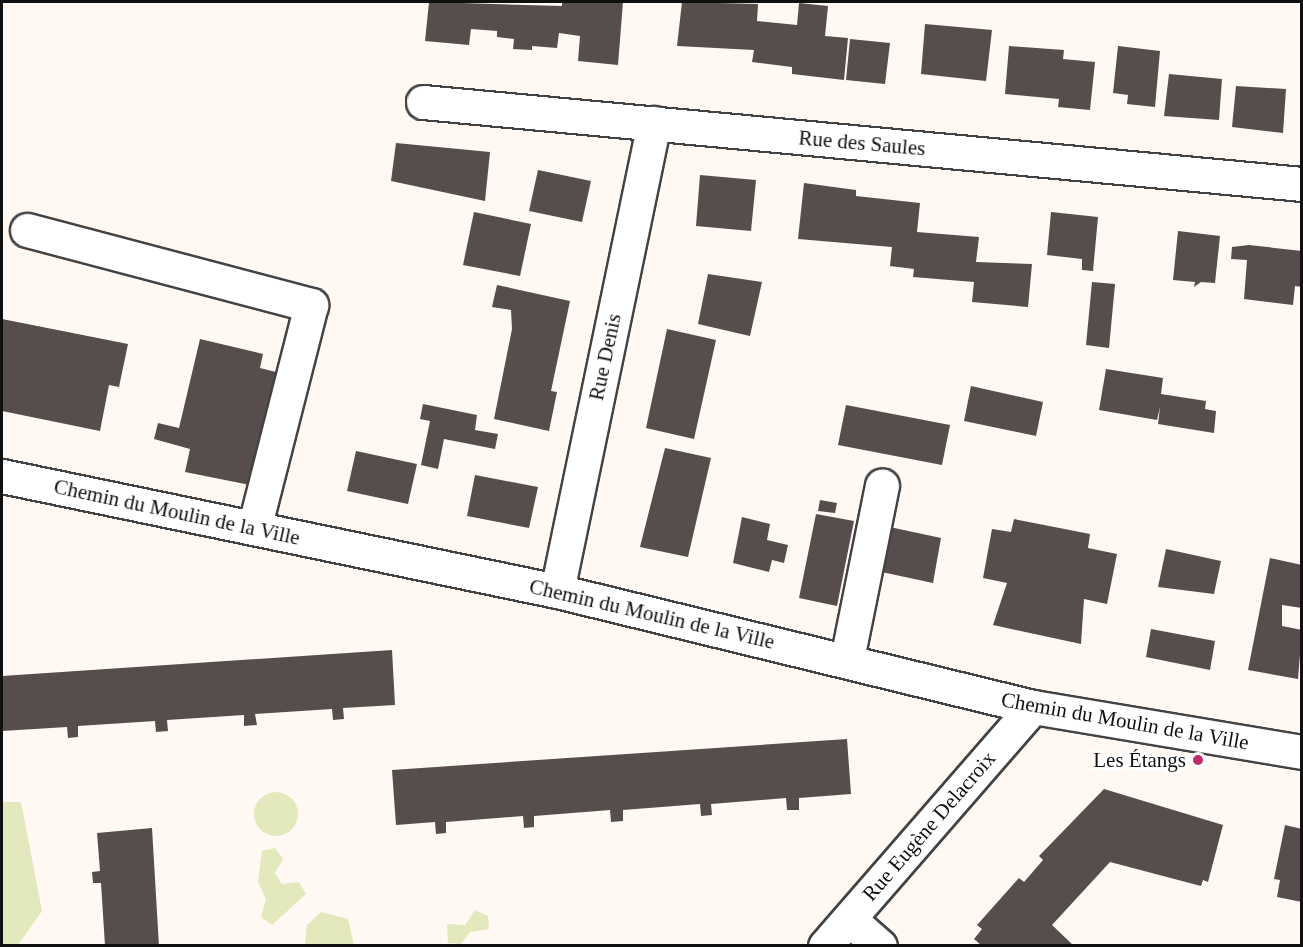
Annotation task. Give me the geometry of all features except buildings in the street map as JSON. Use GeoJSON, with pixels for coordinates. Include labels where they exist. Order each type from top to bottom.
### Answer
{"type":"FeatureCollection","features":[{"type":"Feature","properties":{"kind":"street","name":"Rue des Saules"},"geometry":{"type":"LineString","coordinates":[[423,102],[1302,184]]}},
{"type":"Feature","properties":{"kind":"street","name":"Rue Denis"},"geometry":{"type":"LineString","coordinates":[[557,591],[654,123]]}},
{"type":"Feature","properties":{"kind":"street"},"geometry":{"type":"LineString","coordinates":[[27,230],[311,305],[254,528]]}},
{"type":"Feature","properties":{"kind":"street","name":"Chemin du Moulin de la Ville"},"geometry":{"type":"LineString","coordinates":[[2,476],[557,591],[847,659],[1033,707],[1302,752]]}},
{"type":"Feature","properties":{"kind":"street"},"geometry":{"type":"LineString","coordinates":[[847,659],[882,485]]}},
{"type":"Feature","properties":{"kind":"street","name":"Rue Eugène Delacroix"},"geometry":{"type":"LineString","coordinates":[[825,945],[1033,707]]}},
{"type":"Feature","properties":{"kind":"street"},"geometry":{"type":"LineString","coordinates":[[849,919],[880,945]]}},
{"type":"Feature","properties":{"kind":"green space"},"geometry":{"type":"Polygon","coordinates":[[[276,792],[291,799],[298,814],[291,829],[276,836],[261,829],[254,814],[261,799],[276,792]]]}},
{"type":"Feature","properties":{"kind":"green space"},"geometry":{"type":"Polygon","coordinates":[[[2,802],[21,802],[42,911],[18,945],[2,945],[2,802]]]}},
{"type":"Feature","properties":{"kind":"green space"},"geometry":{"type":"Polygon","coordinates":[[[275,848],[283,859],[275,873],[282,884],[299,882],[306,894],[272,925],[261,917],[266,899],[258,882],[262,851],[275,848]]]}},
{"type":"Feature","properties":{"kind":"green space"},"geometry":{"type":"Polygon","coordinates":[[[475,910],[488,916],[489,929],[470,932],[461,944],[448,943],[447,924],[465,925],[475,910]]]}},
{"type":"Feature","properties":{"kind":"green space"},"geometry":{"type":"Polygon","coordinates":[[[321,912],[348,919],[354,945],[305,945],[307,925],[321,912]]]}},
{"type":"Feature","properties":{"kind":"place","name":"Les Étangs"},"geometry":{"type":"Point","coordinates":[1198,760]}}]}
